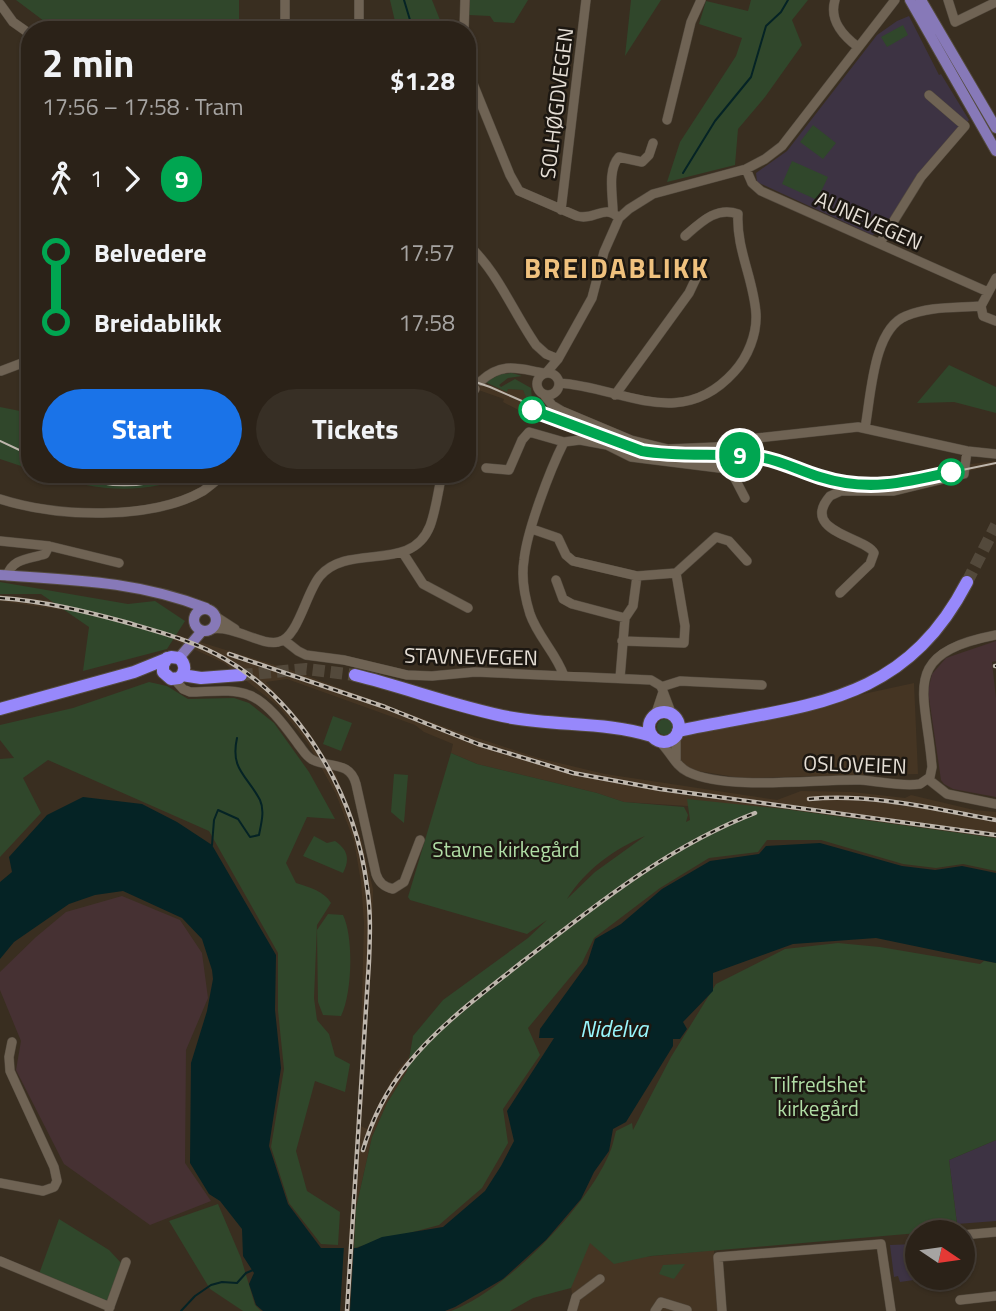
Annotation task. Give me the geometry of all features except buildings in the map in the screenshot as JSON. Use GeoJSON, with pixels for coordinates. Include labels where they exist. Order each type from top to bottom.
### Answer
{"type":"FeatureCollection","features":[{"type":"Feature","properties":{"kind":"highway"},"geometry":{"type":"LineString","coordinates":[[355,675],[492,714],[543,723],[637,731],[668,741],[677,734],[715,724],[759,718],[804,707],[841,695],[881,677],[900,666],[927,642],[949,615],[967,582]]}},
{"type":"Feature","properties":{"kind":"highway"},"geometry":{"type":"LineString","coordinates":[[0,709],[134,672],[175,668],[209,677],[241,675]]}},
{"type":"Feature","properties":{"kind":"highway"},"geometry":{"type":"LineString","coordinates":[[608,727],[653,718],[663,712],[684,722],[715,724]]}},
{"type":"Feature","properties":{"kind":"highway"},"geometry":{"type":"LineString","coordinates":[[674,716],[677,734]]}},
{"type":"Feature","properties":{"kind":"highway"},"geometry":{"type":"LineString","coordinates":[[653,718],[649,728],[656,738]]}},
{"type":"Feature","properties":{"kind":"main road"},"geometry":{"type":"LineString","coordinates":[[910,0],[996,151]]}},
{"type":"Feature","properties":{"kind":"main road"},"geometry":{"type":"LineString","coordinates":[[921,0],[996,128]]}},
{"type":"Feature","properties":{"kind":"main road"},"geometry":{"type":"LineString","coordinates":[[4,576],[115,583],[179,599],[210,612],[215,624],[201,626],[167,598]]}},
{"type":"Feature","properties":{"kind":"main road"},"geometry":{"type":"LineString","coordinates":[[175,668],[201,626],[198,611],[210,612]]}},
{"type":"Feature","properties":{"kind":"street"},"geometry":{"type":"LineString","coordinates":[[285,0],[285,21]]}},
{"type":"Feature","properties":{"kind":"street"},"geometry":{"type":"LineString","coordinates":[[359,0],[359,21]]}},
{"type":"Feature","properties":{"kind":"street"},"geometry":{"type":"LineString","coordinates":[[465,21],[466,0]]}},
{"type":"Feature","properties":{"kind":"street","name":"SOLHØGDVEGEN"},"geometry":{"type":"LineString","coordinates":[[561,210],[586,0]]}},
{"type":"Feature","properties":{"kind":"street"},"geometry":{"type":"LineString","coordinates":[[667,120],[691,22],[701,0]]}},
{"type":"Feature","properties":{"kind":"street"},"geometry":{"type":"LineString","coordinates":[[835,0],[832,13],[836,23],[858,47]]}},
{"type":"Feature","properties":{"kind":"street"},"geometry":{"type":"LineString","coordinates":[[476,91],[514,185],[526,195],[586,219],[602,211],[616,215],[653,194],[746,169],[782,146],[895,0]]}},
{"type":"Feature","properties":{"kind":"street"},"geometry":{"type":"LineString","coordinates":[[948,0],[955,22],[996,2]]}},
{"type":"Feature","properties":{"kind":"street"},"geometry":{"type":"LineString","coordinates":[[0,4],[13,22],[21,28]]}},
{"type":"Feature","properties":{"kind":"street"},"geometry":{"type":"LineString","coordinates":[[880,243],[921,177],[965,126],[929,95]]}},
{"type":"Feature","properties":{"kind":"street"},"geometry":{"type":"LineString","coordinates":[[536,384],[539,376],[558,359],[592,298],[616,215],[612,171],[615,162],[619,157],[642,162],[646,160],[653,143]]}},
{"type":"Feature","properties":{"kind":"street","name":"AUNEVEGEN"},"geometry":{"type":"LineString","coordinates":[[746,169],[751,183],[761,191],[988,292]]}},
{"type":"Feature","properties":{"kind":"street"},"geometry":{"type":"LineString","coordinates":[[476,388],[491,373],[521,367],[545,373],[558,383],[577,384],[652,403],[691,401],[712,392],[727,380],[747,353],[755,330],[756,315],[739,241],[738,214],[729,210],[717,212],[685,236]]}},
{"type":"Feature","properties":{"kind":"street"},"geometry":{"type":"LineString","coordinates":[[476,252],[491,271],[536,345],[546,354],[558,359]]}},
{"type":"Feature","properties":{"kind":"street"},"geometry":{"type":"LineString","coordinates":[[615,395],[689,293],[698,274]]}},
{"type":"Feature","properties":{"kind":"street"},"geometry":{"type":"LineString","coordinates":[[996,278],[981,306],[983,316],[996,321]]}},
{"type":"Feature","properties":{"kind":"street"},"geometry":{"type":"LineString","coordinates":[[865,428],[878,355],[885,335],[893,323],[915,313],[981,306]]}},
{"type":"Feature","properties":{"kind":"street"},"geometry":{"type":"LineString","coordinates":[[558,359],[561,404],[570,414]]}},
{"type":"Feature","properties":{"kind":"street"},"geometry":{"type":"LineString","coordinates":[[1,371],[21,366]]}},
{"type":"Feature","properties":{"kind":"street"},"geometry":{"type":"LineString","coordinates":[[510,368],[526,375],[556,408],[652,446],[685,450],[716,447],[749,439],[865,428],[967,451],[996,454]]}},
{"type":"Feature","properties":{"kind":"street"},"geometry":{"type":"LineString","coordinates":[[545,396],[551,395],[558,383]]}},
{"type":"Feature","properties":{"kind":"street"},"geometry":{"type":"LineString","coordinates":[[486,468],[509,470],[522,440],[529,432],[564,442],[580,440],[607,445],[631,457],[727,469],[732,473],[745,498]]}},
{"type":"Feature","properties":{"kind":"street"},"geometry":{"type":"LineString","coordinates":[[607,445],[611,432]]}},
{"type":"Feature","properties":{"kind":"street"},"geometry":{"type":"LineString","coordinates":[[564,442],[532,529],[524,559],[527,600],[536,628],[556,656],[565,676]]}},
{"type":"Feature","properties":{"kind":"street"},"geometry":{"type":"LineString","coordinates":[[840,593],[870,564],[874,553],[868,546],[838,534],[829,527],[823,514],[824,505],[830,496],[841,491],[894,491],[964,474],[967,451]]}},
{"type":"Feature","properties":{"kind":"street"},"geometry":{"type":"LineString","coordinates":[[0,499],[41,508],[121,512],[150,508],[188,497],[203,491],[213,483]]}},
{"type":"Feature","properties":{"kind":"street"},"geometry":{"type":"LineString","coordinates":[[284,640],[292,632],[312,587],[331,566],[348,559],[403,554],[418,543],[429,528],[440,483]]}},
{"type":"Feature","properties":{"kind":"street"},"geometry":{"type":"LineString","coordinates":[[532,529],[558,538],[566,555],[573,561],[637,576],[676,573],[716,537],[729,541],[747,561]]}},
{"type":"Feature","properties":{"kind":"street"},"geometry":{"type":"LineString","coordinates":[[0,541],[49,546],[119,563]]}},
{"type":"Feature","properties":{"kind":"street"},"geometry":{"type":"LineString","coordinates":[[4,576],[15,562],[45,554],[49,546]]}},
{"type":"Feature","properties":{"kind":"street"},"geometry":{"type":"LineString","coordinates":[[403,554],[423,584],[468,608]]}},
{"type":"Feature","properties":{"kind":"street"},"geometry":{"type":"LineString","coordinates":[[621,641],[684,643],[685,626],[676,573]]}},
{"type":"Feature","properties":{"kind":"street"},"geometry":{"type":"LineString","coordinates":[[620,678],[621,641],[625,618],[633,606],[637,576]]}},
{"type":"Feature","properties":{"kind":"street"},"geometry":{"type":"LineString","coordinates":[[556,580],[563,599],[572,604],[625,618]]}},
{"type":"Feature","properties":{"kind":"street"},"geometry":{"type":"LineString","coordinates":[[210,612],[240,632]]}},
{"type":"Feature","properties":{"kind":"street"},"geometry":{"type":"LineString","coordinates":[[201,626],[240,632]]}},
{"type":"Feature","properties":{"kind":"street","name":"STAVNEVEGEN"},"geometry":{"type":"LineString","coordinates":[[240,632],[274,643],[284,640],[306,655],[336,658],[407,675],[432,676],[475,672],[620,678],[651,680],[662,690],[680,681],[762,685]]}},
{"type":"Feature","properties":{"kind":"street","name":"OSLOVEIEN"},"geometry":{"type":"LineString","coordinates":[[656,738],[683,770],[695,775],[741,782],[838,780],[916,785],[928,779],[932,767],[922,695],[926,672],[937,656],[948,649],[996,635]]}},
{"type":"Feature","properties":{"kind":"street"},"geometry":{"type":"LineString","coordinates":[[175,668],[183,689],[190,692],[242,693],[252,696],[280,720],[308,757],[340,765],[349,771],[355,779],[366,834],[380,883],[393,889],[404,883],[420,840]]}},
{"type":"Feature","properties":{"kind":"street"},"geometry":{"type":"LineString","coordinates":[[662,690],[674,716]]}},
{"type":"Feature","properties":{"kind":"street"},"geometry":{"type":"LineString","coordinates":[[653,718],[662,690]]}},
{"type":"Feature","properties":{"kind":"street"},"geometry":{"type":"LineString","coordinates":[[676,763],[677,734]]}},
{"type":"Feature","properties":{"kind":"street"},"geometry":{"type":"LineString","coordinates":[[928,779],[947,794],[996,804]]}},
{"type":"Feature","properties":{"kind":"street"},"geometry":{"type":"LineString","coordinates":[[0,1183],[43,1191],[54,1187],[57,1181],[54,1167],[10,1071],[12,1042]]}},
{"type":"Feature","properties":{"kind":"street"},"geometry":{"type":"LineString","coordinates":[[975,1234],[996,1232]]}},
{"type":"Feature","properties":{"kind":"street"},"geometry":{"type":"LineString","coordinates":[[722,1311],[718,1257],[881,1244],[891,1311]]}},
{"type":"Feature","properties":{"kind":"street"},"geometry":{"type":"LineString","coordinates":[[0,1261],[109,1309],[126,1262]]}},
{"type":"Feature","properties":{"kind":"street"},"geometry":{"type":"LineString","coordinates":[[572,1311],[576,1297],[600,1279]]}},
{"type":"Feature","properties":{"kind":"street"},"geometry":{"type":"LineString","coordinates":[[960,1300],[996,1296]]}},
{"type":"Feature","properties":{"kind":"street"},"geometry":{"type":"LineString","coordinates":[[654,1311],[661,1302],[687,1310]]}},
{"type":"Feature","properties":{"kind":"shaded area"},"geometry":{"type":"Polygon","coordinates":[[[909,16],[939,75],[941,74],[969,120],[935,156],[884,231],[872,235],[757,182],[756,173],[787,151],[877,35],[909,16]]]}},
{"type":"Feature","properties":{"kind":"shaded area"},"geometry":{"type":"Polygon","coordinates":[[[476,380],[507,391],[523,390],[529,398],[528,402],[614,440],[647,450],[766,457],[853,483],[889,482],[954,466],[996,461],[996,465],[895,487],[866,488],[826,481],[764,460],[645,453],[566,426],[534,411],[530,416],[503,402],[504,399],[476,389],[476,380]]]}},
{"type":"Feature","properties":{"kind":"shaded area"},"geometry":{"type":"Polygon","coordinates":[[[0,595],[60,602],[99,611],[291,670],[453,730],[538,758],[605,774],[777,800],[801,791],[852,792],[905,798],[911,795],[974,810],[996,812],[996,838],[784,809],[744,821],[709,836],[642,876],[457,1019],[407,1071],[387,1103],[372,1137],[356,1208],[350,1311],[344,1311],[360,1072],[364,923],[354,841],[336,794],[307,742],[278,706],[224,663],[174,640],[70,611],[0,601],[0,595]],[[287,679],[266,682],[313,738],[336,775],[361,839],[373,889],[361,1126],[367,1129],[398,1070],[419,1045],[444,1023],[642,867],[697,835],[752,810],[624,802],[477,764],[451,753],[453,744],[424,732],[415,725],[287,679]]]}},
{"type":"Feature","properties":{"kind":"shaded area"},"geometry":{"type":"Polygon","coordinates":[[[996,641],[996,661],[992,662],[996,698],[996,797],[953,789],[941,780],[928,691],[932,674],[946,658],[996,641]]]}},
{"type":"Feature","properties":{"kind":"shaded area"},"geometry":{"type":"Polygon","coordinates":[[[914,683],[918,774],[741,778],[692,770],[681,762],[678,754],[680,740],[688,732],[914,683]]]}},
{"type":"Feature","properties":{"kind":"shaded area"},"geometry":{"type":"Polygon","coordinates":[[[122,896],[180,920],[202,953],[208,998],[186,1050],[185,1163],[211,1201],[150,1225],[64,1164],[16,1070],[21,1041],[0,990],[0,972],[66,912],[122,896]]]}},
{"type":"Feature","properties":{"kind":"shaded area"},"geometry":{"type":"Polygon","coordinates":[[[996,1140],[996,1221],[975,1223],[975,1220],[956,1220],[949,1160],[996,1140]]]}},
{"type":"Feature","properties":{"kind":"shaded area"},"geometry":{"type":"Polygon","coordinates":[[[595,1234],[613,1260],[714,1250],[718,1311],[574,1311],[569,1269],[595,1234]]]}},
{"type":"Feature","properties":{"kind":"shaded area"},"geometry":{"type":"Polygon","coordinates":[[[905,1244],[905,1281],[900,1282],[898,1276],[894,1277],[890,1245],[905,1244]]]}},
{"type":"Feature","properties":{"kind":"green space"},"geometry":{"type":"Polygon","coordinates":[[[16,0],[239,0],[239,21],[44,21],[16,0]]]}},
{"type":"Feature","properties":{"kind":"green space"},"geometry":{"type":"Polygon","coordinates":[[[390,0],[432,0],[440,21],[395,21],[390,0]]]}},
{"type":"Feature","properties":{"kind":"green space"},"geometry":{"type":"Polygon","coordinates":[[[470,0],[528,0],[514,23],[494,22],[490,16],[469,15],[470,0]]]}},
{"type":"Feature","properties":{"kind":"green space"},"geometry":{"type":"Polygon","coordinates":[[[631,0],[661,0],[625,56],[631,0]]]}},
{"type":"Feature","properties":{"kind":"green space"},"geometry":{"type":"Polygon","coordinates":[[[751,0],[808,0],[792,20],[802,45],[738,129],[735,165],[667,182],[680,142],[736,56],[742,38],[699,24],[706,1],[748,11],[751,0]]]}},
{"type":"Feature","properties":{"kind":"green space"},"geometry":{"type":"Polygon","coordinates":[[[903,25],[908,35],[887,47],[881,37],[903,25]]]}},
{"type":"Feature","properties":{"kind":"green space"},"geometry":{"type":"Polygon","coordinates":[[[813,125],[836,143],[823,159],[800,142],[813,125]]]}},
{"type":"Feature","properties":{"kind":"green space"},"geometry":{"type":"Polygon","coordinates":[[[792,161],[828,177],[817,200],[782,184],[792,161]]]}},
{"type":"Feature","properties":{"kind":"green space"},"geometry":{"type":"Polygon","coordinates":[[[949,365],[996,387],[996,413],[954,402],[917,403],[949,365]]]}},
{"type":"Feature","properties":{"kind":"green space"},"geometry":{"type":"Polygon","coordinates":[[[501,374],[522,376],[508,378],[499,385],[501,387],[515,379],[531,388],[532,399],[526,397],[523,390],[508,389],[507,392],[485,382],[501,374]]]}},
{"type":"Feature","properties":{"kind":"green space"},"geometry":{"type":"Polygon","coordinates":[[[0,407],[21,411],[21,466],[0,459],[0,407]]]}},
{"type":"Feature","properties":{"kind":"green space"},"geometry":{"type":"Polygon","coordinates":[[[75,483],[168,483],[121,489],[75,483]]]}},
{"type":"Feature","properties":{"kind":"green space"},"geometry":{"type":"Polygon","coordinates":[[[0,582],[128,604],[155,601],[185,621],[167,649],[83,671],[89,627],[41,594],[0,594],[0,582]]]}},
{"type":"Feature","properties":{"kind":"green space"},"geometry":{"type":"Polygon","coordinates":[[[149,682],[167,686],[188,699],[234,698],[249,703],[274,723],[309,772],[335,819],[307,817],[286,863],[296,883],[320,892],[331,903],[317,925],[314,998],[317,1020],[329,1034],[335,1056],[350,1064],[345,1092],[315,1081],[296,1151],[307,1191],[340,1212],[338,1245],[321,1244],[289,1203],[271,1147],[284,1069],[278,1011],[278,953],[209,831],[48,760],[23,778],[41,813],[0,857],[0,759],[14,758],[0,740],[0,725],[73,708],[149,682]]]}},
{"type":"Feature","properties":{"kind":"green space"},"geometry":{"type":"Polygon","coordinates":[[[333,716],[352,723],[341,751],[323,744],[333,716]]]}},
{"type":"Feature","properties":{"kind":"green space"},"geometry":{"type":"Polygon","coordinates":[[[662,719],[668,719],[673,727],[671,733],[662,735],[657,730],[657,724],[662,719]]]}},
{"type":"Feature","properties":{"kind":"green space","name":"Stavne kirkegård"},"geometry":{"type":"Polygon","coordinates":[[[451,753],[477,764],[624,802],[684,807],[688,815],[686,822],[690,820],[687,799],[784,809],[996,838],[996,871],[963,864],[936,868],[903,864],[821,840],[767,840],[758,852],[709,858],[660,888],[594,938],[582,963],[528,1028],[540,1055],[503,1109],[508,1143],[482,1188],[439,1225],[354,1248],[356,1208],[372,1137],[387,1103],[407,1071],[413,1036],[443,1000],[528,938],[547,920],[527,934],[410,900],[408,897],[451,753]],[[645,836],[622,847],[601,862],[582,879],[567,899],[595,872],[645,836]]]}},
{"type":"Feature","properties":{"kind":"green space"},"geometry":{"type":"Polygon","coordinates":[[[394,774],[408,775],[404,823],[391,812],[394,774]]]}},
{"type":"Feature","properties":{"kind":"green space"},"geometry":{"type":"Polygon","coordinates":[[[314,836],[327,843],[335,841],[343,848],[347,863],[343,873],[303,856],[314,836]]]}},
{"type":"Feature","properties":{"kind":"green space"},"geometry":{"type":"Polygon","coordinates":[[[328,914],[343,915],[349,937],[348,994],[341,1016],[323,1015],[318,1002],[317,930],[328,914]]]}},
{"type":"Feature","properties":{"kind":"green space","name":"Tilfredshet kirkegård"},"geometry":{"type":"Polygon","coordinates":[[[838,943],[880,947],[980,964],[984,961],[996,963],[996,1140],[949,1160],[956,1220],[905,1220],[905,1234],[651,1256],[614,1264],[590,1243],[571,1288],[533,1298],[510,1311],[451,1311],[473,1301],[496,1285],[520,1266],[565,1221],[599,1174],[610,1152],[616,1131],[632,1123],[633,1130],[671,1057],[716,984],[785,949],[838,943]]]}},
{"type":"Feature","properties":{"kind":"green space"},"geometry":{"type":"Polygon","coordinates":[[[218,1204],[241,1258],[255,1305],[261,1311],[243,1311],[210,1289],[169,1221],[218,1204]]]}},
{"type":"Feature","properties":{"kind":"green space"},"geometry":{"type":"Polygon","coordinates":[[[59,1219],[109,1250],[123,1265],[107,1302],[39,1274],[59,1219]]]}},
{"type":"Feature","properties":{"kind":"green space"},"geometry":{"type":"Polygon","coordinates":[[[685,1264],[674,1279],[659,1274],[663,1265],[685,1264]]]}},
{"type":"Feature","properties":{"kind":"water","name":"Nidelva"},"geometry":{"type":"Polygon","coordinates":[[[83,797],[142,804],[177,822],[212,845],[276,955],[275,1010],[281,1068],[269,1146],[288,1204],[321,1248],[357,1248],[382,1237],[443,1227],[485,1191],[514,1141],[507,1111],[554,1038],[539,1038],[540,1029],[587,964],[595,939],[621,924],[662,889],[710,861],[759,854],[766,846],[820,843],[902,866],[935,870],[962,866],[996,873],[996,963],[876,938],[793,944],[713,973],[713,991],[683,1022],[687,1029],[680,1039],[673,1039],[673,1046],[626,1122],[613,1129],[609,1151],[594,1172],[581,1199],[546,1240],[503,1279],[445,1311],[263,1311],[256,1305],[249,1284],[254,1273],[243,1256],[242,1229],[220,1201],[209,1194],[190,1163],[191,1063],[207,1011],[213,979],[202,939],[182,918],[123,891],[95,895],[69,904],[14,942],[0,959],[0,882],[12,872],[9,857],[47,815],[83,797]]]}},
{"type":"Feature","properties":{"kind":"pier"},"geometry":{"type":"Polygon","coordinates":[[[344,1245],[354,1245],[350,1311],[340,1311],[344,1245]]]}},
{"type":"Feature","properties":{"kind":"waterway"},"geometry":{"type":"LineString","coordinates":[[404,0],[410,21]]}},
{"type":"Feature","properties":{"kind":"waterway"},"geometry":{"type":"LineString","coordinates":[[683,173],[715,121],[751,77],[766,26],[781,12],[788,0]]}},
{"type":"Feature","properties":{"kind":"waterway"},"geometry":{"type":"LineString","coordinates":[[212,845],[214,820],[218,810],[238,819],[250,837],[259,835],[261,804],[238,765],[235,749],[237,738]]}},
{"type":"Feature","properties":{"kind":"waterway"},"geometry":{"type":"LineString","coordinates":[[181,1311],[195,1296],[211,1285],[222,1282],[237,1283],[253,1270]]}},
{"type":"Feature","properties":{"kind":"tunnel"},"geometry":{"type":"LineString","coordinates":[[967,582],[996,525]]}},
{"type":"Feature","properties":{"kind":"tunnel"},"geometry":{"type":"LineString","coordinates":[[241,675],[306,669],[355,675]]}},
{"type":"Feature","properties":{"kind":"tram line"},"geometry":{"type":"LineString","coordinates":[[476,382],[642,451],[762,458],[818,476],[862,486],[885,486],[996,463]]}},
{"type":"Feature","properties":{"kind":"tram line","name":"9"},"geometry":{"type":"LineString","coordinates":[[532,410],[642,451],[688,456],[762,458],[818,476],[862,486],[885,486],[951,472]]}},
{"type":"Feature","properties":{"kind":"tram line"},"geometry":{"type":"LineString","coordinates":[[0,441],[21,451]]}},
{"type":"Feature","properties":{"kind":"tram line"},"geometry":{"type":"LineString","coordinates":[[100,483],[149,483]]}},
{"type":"Feature","properties":{"kind":"railway"},"geometry":{"type":"LineString","coordinates":[[0,598],[32,601],[125,622],[189,642],[225,659],[253,678],[279,701],[302,727],[322,756],[338,788],[361,853],[370,924],[347,1311]]}},
{"type":"Feature","properties":{"kind":"railway"},"geometry":{"type":"LineString","coordinates":[[229,654],[385,707],[478,744],[573,773],[660,789],[996,835]]}},
{"type":"Feature","properties":{"kind":"railway"},"geometry":{"type":"LineString","coordinates":[[809,799],[880,800],[996,820]]}},
{"type":"Feature","properties":{"kind":"railway"},"geometry":{"type":"LineString","coordinates":[[363,1150],[376,1116],[400,1075],[419,1050],[462,1010],[577,919],[633,879],[692,843],[755,813]]}},
{"type":"Feature","properties":{"kind":"district","name":"BREIDABLIKK"},"geometry":{"type":"Point","coordinates":[617,267]}}]}
